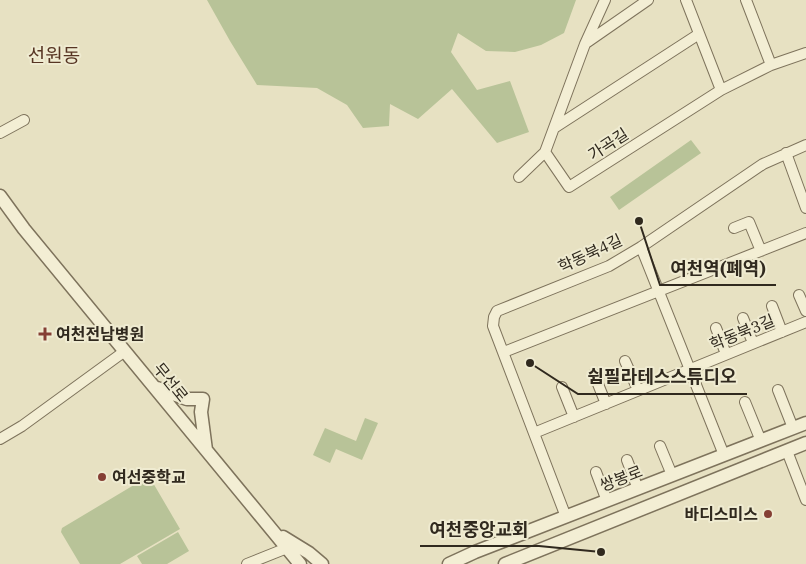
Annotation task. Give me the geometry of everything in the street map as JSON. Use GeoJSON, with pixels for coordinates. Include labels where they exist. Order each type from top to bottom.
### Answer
{"type":"FeatureCollection","features":[{"type":"Feature","properties":{"kind":"street"},"geometry":{"type":"LineString","coordinates":[[519,177],[545,152],[585,44],[605,0]]}},
{"type":"Feature","properties":{"kind":"street"},"geometry":{"type":"LineString","coordinates":[[585,44],[648,0]]}},
{"type":"Feature","properties":{"kind":"street"},"geometry":{"type":"LineString","coordinates":[[686,0],[721,90]]}},
{"type":"Feature","properties":{"kind":"street"},"geometry":{"type":"LineString","coordinates":[[746,0],[771,65]]}},
{"type":"Feature","properties":{"kind":"street"},"geometry":{"type":"LineString","coordinates":[[554,128],[698,34]]}},
{"type":"Feature","properties":{"kind":"street","name":"가곡길"},"geometry":{"type":"LineString","coordinates":[[545,152],[569,187],[721,90],[771,65],[806,53]]}},
{"type":"Feature","properties":{"kind":"street"},"geometry":{"type":"LineString","coordinates":[[0,133],[24,120]]}},
{"type":"Feature","properties":{"kind":"street","name":"학동북4길"},"geometry":{"type":"LineString","coordinates":[[574,538],[493,323],[497,311],[609,266],[642,247],[763,164],[806,145]]}},
{"type":"Feature","properties":{"kind":"street"},"geometry":{"type":"LineString","coordinates":[[786,153],[806,208]]}},
{"type":"Feature","properties":{"kind":"street","name":"무선로"},"geometry":{"type":"LineString","coordinates":[[0,196],[24,229],[300,564]]}},
{"type":"Feature","properties":{"kind":"street"},"geometry":{"type":"LineString","coordinates":[[734,228],[749,222],[761,251]]}},
{"type":"Feature","properties":{"kind":"street"},"geometry":{"type":"LineString","coordinates":[[504,352],[806,233]]}},
{"type":"Feature","properties":{"kind":"street"},"geometry":{"type":"LineString","coordinates":[[642,247],[724,455]]}},
{"type":"Feature","properties":{"kind":"street"},"geometry":{"type":"LineString","coordinates":[[799,294],[806,311]]}},
{"type":"Feature","properties":{"kind":"street"},"geometry":{"type":"LineString","coordinates":[[772,306],[782,332]]}},
{"type":"Feature","properties":{"kind":"street"},"geometry":{"type":"LineString","coordinates":[[743,318],[753,343]]}},
{"type":"Feature","properties":{"kind":"street","name":"학동북3길"},"geometry":{"type":"LineString","coordinates":[[690,369],[806,322]]}},
{"type":"Feature","properties":{"kind":"street"},"geometry":{"type":"LineString","coordinates":[[716,328],[726,354]]}},
{"type":"Feature","properties":{"kind":"street"},"geometry":{"type":"LineString","coordinates":[[0,439],[22,426],[125,351]]}},
{"type":"Feature","properties":{"kind":"street"},"geometry":{"type":"LineString","coordinates":[[626,361],[638,390]]}},
{"type":"Feature","properties":{"kind":"street"},"geometry":{"type":"LineString","coordinates":[[534,433],[690,369]]}},
{"type":"Feature","properties":{"kind":"street"},"geometry":{"type":"LineString","coordinates":[[594,374],[606,404]]}},
{"type":"Feature","properties":{"kind":"street"},"geometry":{"type":"LineString","coordinates":[[154,387],[187,399],[203,400],[201,412],[206,450]]}},
{"type":"Feature","properties":{"kind":"street"},"geometry":{"type":"LineString","coordinates":[[562,387],[574,417]]}},
{"type":"Feature","properties":{"kind":"street"},"geometry":{"type":"LineString","coordinates":[[778,390],[793,428]]}},
{"type":"Feature","properties":{"kind":"street"},"geometry":{"type":"LineString","coordinates":[[745,402],[761,441]]}},
{"type":"Feature","properties":{"kind":"street","name":"쌍봉로"},"geometry":{"type":"LineString","coordinates":[[449,564],[475,552],[806,423]]}},
{"type":"Feature","properties":{"kind":"street"},"geometry":{"type":"LineString","coordinates":[[505,564],[574,538],[806,443]]}},
{"type":"Feature","properties":{"kind":"street"},"geometry":{"type":"LineString","coordinates":[[660,446],[672,475]]}},
{"type":"Feature","properties":{"kind":"street"},"geometry":{"type":"LineString","coordinates":[[787,451],[805,496]]}},
{"type":"Feature","properties":{"kind":"street"},"geometry":{"type":"LineString","coordinates":[[627,460],[638,489]]}},
{"type":"Feature","properties":{"kind":"street"},"geometry":{"type":"LineString","coordinates":[[596,472],[607,501]]}},
{"type":"Feature","properties":{"kind":"street"},"geometry":{"type":"LineString","coordinates":[[273,531],[309,553],[322,564]]}},
{"type":"Feature","properties":{"kind":"street"},"geometry":{"type":"LineString","coordinates":[[247,564],[287,548]]}},
{"type":"Feature","properties":{"kind":"street"},"geometry":{"type":"LineString","coordinates":[[442,564],[475,552]]}},
{"type":"Feature","properties":{"kind":"green space"},"geometry":{"type":"Polygon","coordinates":[[[207,0],[576,0],[564,33],[541,45],[515,52],[486,51],[458,33],[451,52],[477,90],[510,81],[529,132],[497,143],[452,89],[418,119],[390,104],[389,126],[363,128],[347,105],[317,88],[257,85],[207,0]]]}},
{"type":"Feature","properties":{"kind":"green space"},"geometry":{"type":"Polygon","coordinates":[[[691,140],[701,153],[619,210],[610,197],[691,140]]]}},
{"type":"Feature","properties":{"kind":"green space"},"geometry":{"type":"Polygon","coordinates":[[[365,418],[378,423],[362,460],[336,449],[330,463],[313,455],[325,428],[356,441],[365,418]]]}},
{"type":"Feature","properties":{"kind":"green space"},"geometry":{"type":"Polygon","coordinates":[[[149,476],[180,529],[120,564],[80,564],[61,532],[62,528],[149,476]]]}},
{"type":"Feature","properties":{"kind":"green space"},"geometry":{"type":"Polygon","coordinates":[[[178,532],[189,551],[167,564],[142,564],[137,556],[178,532]]]}},
{"type":"Feature","properties":{"kind":"place","name":"여천역(폐역)"},"geometry":{"type":"Point","coordinates":[639,221]}},
{"type":"Feature","properties":{"kind":"place","name":"여천전남병원"},"geometry":{"type":"Point","coordinates":[45,334]}},
{"type":"Feature","properties":{"kind":"place","name":"쉼필라테스스튜디오"},"geometry":{"type":"Point","coordinates":[530,363]}},
{"type":"Feature","properties":{"kind":"place","name":"여선중학교"},"geometry":{"type":"Point","coordinates":[102,477]}},
{"type":"Feature","properties":{"kind":"place","name":"바디스미스"},"geometry":{"type":"Point","coordinates":[768,514]}},
{"type":"Feature","properties":{"kind":"place","name":"여천중앙교회"},"geometry":{"type":"Point","coordinates":[601,552]}},
{"type":"Feature","properties":{"kind":"district","name":"선원동"},"geometry":{"type":"Point","coordinates":[54,55]}}]}
